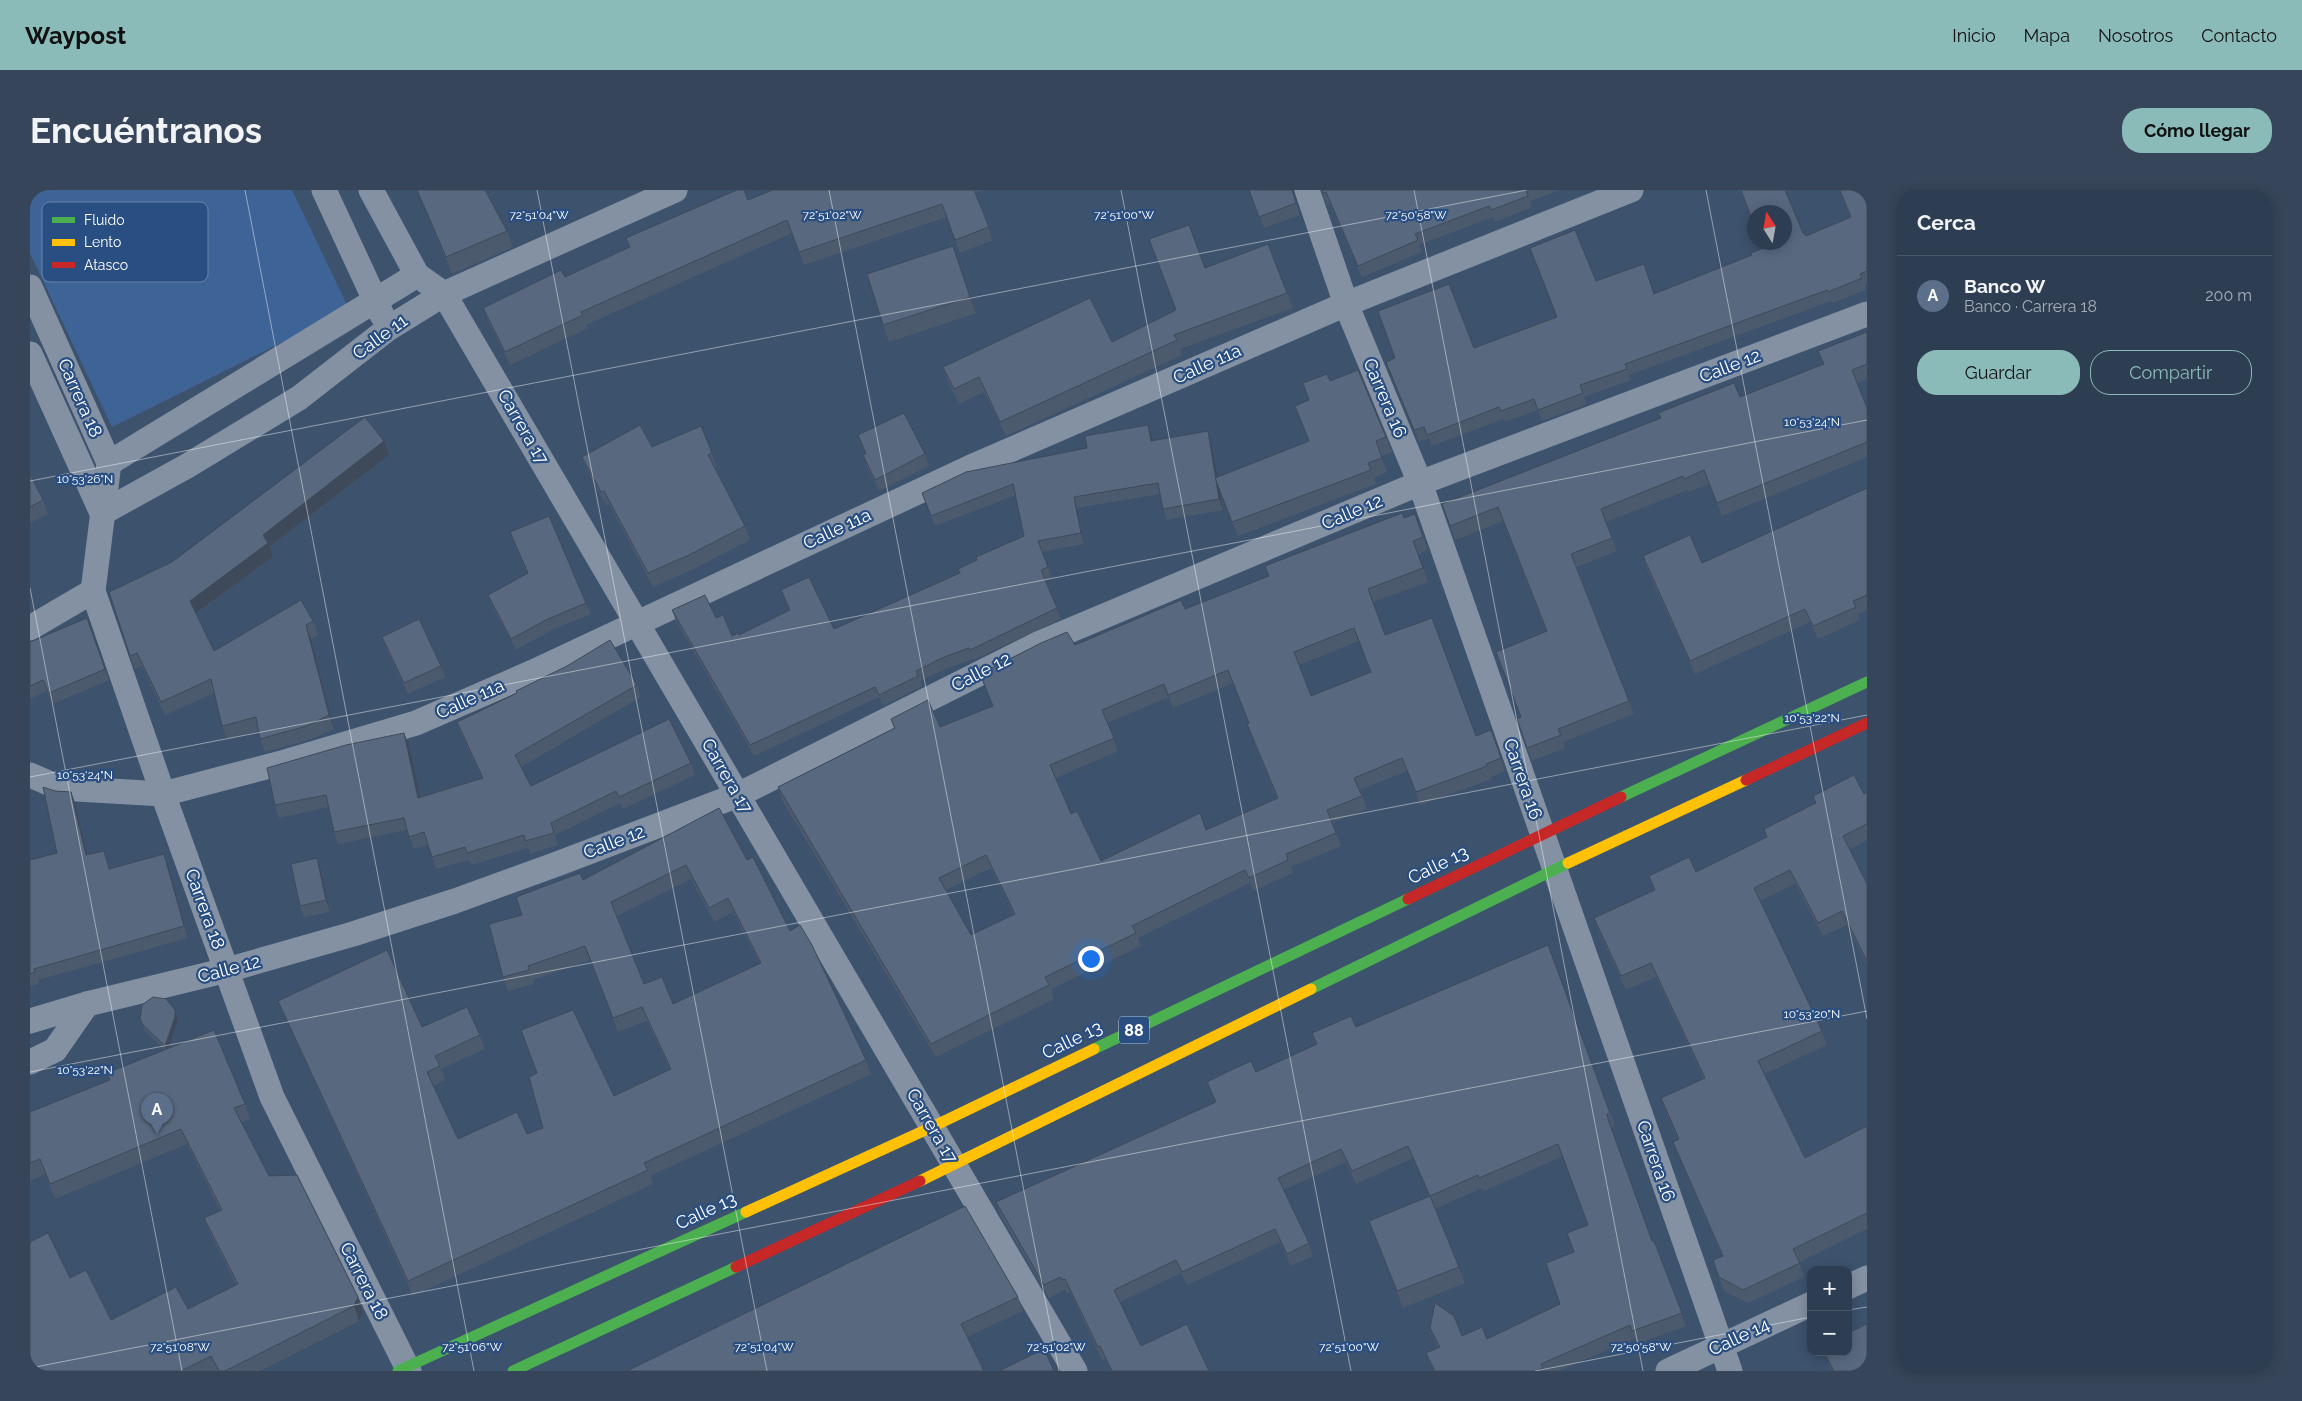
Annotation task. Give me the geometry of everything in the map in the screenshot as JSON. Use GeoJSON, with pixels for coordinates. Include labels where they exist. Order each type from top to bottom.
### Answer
{"type":"FeatureCollection","features":[{"type":"Feature","properties":{"kind":"highway","name":"Calle 13"},"geometry":{"type":"LineString","coordinates":[[405,1370],[932,1127],[1543,834],[1867,682]]}},
{"type":"Feature","properties":{"kind":"highway","name":"88"},"geometry":{"type":"LineString","coordinates":[[513,1371],[954,1165],[1555,869],[1867,723]]}},
{"type":"Feature","properties":{"kind":"street"},"geometry":{"type":"LineString","coordinates":[[324,190],[374,302],[389,328]]}},
{"type":"Feature","properties":{"kind":"street","name":"Carrera 17"},"geometry":{"type":"LineString","coordinates":[[371,190],[417,275],[444,294],[1075,1371]]}},
{"type":"Feature","properties":{"kind":"street","name":"Calle 11"},"geometry":{"type":"LineString","coordinates":[[102,513],[187,466],[299,398],[389,328],[444,294],[675,190]]}},
{"type":"Feature","properties":{"kind":"street","name":"Carrera 16"},"geometry":{"type":"LineString","coordinates":[[1307,190],[1346,304],[1420,483],[1730,1371]]}},
{"type":"Feature","properties":{"kind":"street","name":"Calle 11a"},"geometry":{"type":"LineString","coordinates":[[30,775],[60,788],[163,794],[285,762],[416,723],[533,672],[636,622],[971,467],[1346,304],[1631,190]]}},
{"type":"Feature","properties":{"kind":"street","name":"Calle 11"},"geometry":{"type":"LineString","coordinates":[[109,463],[417,275]]}},
{"type":"Feature","properties":{"kind":"street","name":"Carrera 18"},"geometry":{"type":"LineString","coordinates":[[30,287],[109,463],[93,591],[163,794],[272,1097],[405,1370]]}},
{"type":"Feature","properties":{"kind":"street","name":"Calle 12"},"geometry":{"type":"LineString","coordinates":[[30,1021],[88,1004],[227,970],[353,934],[455,901],[738,794],[1040,643],[1420,483],[1867,314]]}},
{"type":"Feature","properties":{"kind":"street","name":"Carrera 18"},"geometry":{"type":"LineString","coordinates":[[30,354],[102,513]]}},
{"type":"Feature","properties":{"kind":"street"},"geometry":{"type":"LineString","coordinates":[[30,628],[93,591]]}},
{"type":"Feature","properties":{"kind":"street"},"geometry":{"type":"LineString","coordinates":[[30,1062],[55,1050],[88,1004]]}},
{"type":"Feature","properties":{"kind":"street"},"geometry":{"type":"LineString","coordinates":[[1852,1285],[1867,1278]]}},
{"type":"Feature","properties":{"kind":"street","name":"Calle 14"},"geometry":{"type":"LineString","coordinates":[[1668,1371],[1807,1306]]}},
{"type":"Feature","properties":{"kind":"shaded area"},"geometry":{"type":"Polygon","coordinates":[[[30,190],[292,190],[349,309],[112,427],[44,282],[208,282],[208,202],[42,202],[42,278],[30,253],[30,190]]]}},
{"type":"Feature","properties":{"kind":"building"},"geometry":{"type":"Polygon","coordinates":[[[417,190],[485,190],[507,231],[446,257],[417,190]]]}},
{"type":"Feature","properties":{"kind":"building"},"geometry":{"type":"Polygon","coordinates":[[[737,190],[744,190],[748,200],[773,190],[974,190],[989,227],[955,240],[942,204],[799,252],[787,220],[581,312],[583,315],[505,352],[483,308],[561,270],[565,277],[630,247],[626,238],[737,190]]]}},
{"type":"Feature","properties":{"kind":"building"},"geometry":{"type":"Polygon","coordinates":[[[1249,190],[1292,190],[1296,203],[1259,217],[1249,190]]]}},
{"type":"Feature","properties":{"kind":"building"},"geometry":{"type":"Polygon","coordinates":[[[1322,190],[1526,190],[1528,196],[1491,210],[1489,206],[1415,234],[1418,240],[1358,266],[1326,192],[1323,193],[1322,190]]]}},
{"type":"Feature","properties":{"kind":"building"},"geometry":{"type":"Polygon","coordinates":[[[1741,190],[1785,190],[1791,205],[1747,205],[1741,190]]]}},
{"type":"Feature","properties":{"kind":"building"},"geometry":{"type":"Polygon","coordinates":[[[1840,190],[1867,190],[1867,271],[1860,274],[1862,278],[1828,292],[1827,290],[1625,364],[1627,369],[1580,385],[1583,393],[1538,410],[1534,399],[1501,411],[1499,407],[1427,435],[1424,427],[1414,430],[1386,362],[1395,358],[1378,311],[1449,284],[1474,348],[1557,317],[1530,248],[1575,230],[1596,281],[1644,264],[1654,294],[1752,255],[1751,253],[1759,250],[1792,250],[1792,207],[1806,236],[1851,217],[1840,190]]]}},
{"type":"Feature","properties":{"kind":"building"},"geometry":{"type":"Polygon","coordinates":[[[1189,225],[1205,268],[1268,244],[1287,293],[1174,335],[1177,340],[1000,422],[979,377],[954,389],[943,367],[1090,298],[1112,342],[1176,310],[1149,239],[1189,225]]]}},
{"type":"Feature","properties":{"kind":"building"},"geometry":{"type":"Polygon","coordinates":[[[953,246],[970,297],[883,325],[867,274],[953,246]]]}},
{"type":"Feature","properties":{"kind":"building"},"geometry":{"type":"Polygon","coordinates":[[[1867,332],[1867,364],[1852,370],[1867,408],[1867,442],[1717,503],[1704,470],[1684,479],[1683,476],[1601,509],[1612,538],[1571,554],[1629,701],[1558,729],[1561,735],[1527,748],[1517,719],[1521,717],[1496,652],[1547,631],[1498,507],[1450,526],[1442,504],[1661,418],[1658,413],[1734,383],[1740,397],[1824,364],[1818,351],[1867,332]]]}},
{"type":"Feature","properties":{"kind":"building"},"geometry":{"type":"Polygon","coordinates":[[[1358,370],[1386,437],[1376,441],[1382,458],[1368,463],[1371,470],[1232,522],[1215,478],[1309,441],[1295,406],[1309,400],[1303,383],[1327,374],[1330,381],[1358,370]]]}},
{"type":"Feature","properties":{"kind":"building"},"geometry":{"type":"Polygon","coordinates":[[[904,413],[925,454],[875,480],[863,455],[866,454],[858,435],[904,413]]]}},
{"type":"Feature","properties":{"kind":"building"},"geometry":{"type":"Polygon","coordinates":[[[365,417],[384,441],[263,535],[268,543],[190,601],[214,651],[301,600],[313,621],[306,625],[329,715],[307,726],[260,739],[256,717],[222,726],[211,679],[161,702],[137,653],[130,656],[109,592],[172,562],[365,417]]]}},
{"type":"Feature","properties":{"kind":"building"},"geometry":{"type":"Polygon","coordinates":[[[640,425],[652,447],[701,426],[712,453],[708,455],[745,526],[689,555],[648,573],[604,491],[601,492],[582,457],[640,425]]]}},
{"type":"Feature","properties":{"kind":"building"},"geometry":{"type":"Polygon","coordinates":[[[1148,425],[1151,441],[1208,431],[1219,499],[1163,509],[1158,483],[1074,497],[1081,533],[1038,541],[1048,567],[1041,570],[1057,608],[970,650],[969,648],[944,657],[916,671],[918,676],[879,695],[875,687],[750,745],[672,610],[705,595],[716,618],[723,615],[732,636],[738,633],[739,635],[790,610],[781,590],[809,577],[834,629],[960,573],[958,569],[977,560],[976,557],[1024,536],[1013,484],[931,516],[922,493],[966,472],[1087,448],[1085,436],[1148,425]]]}},
{"type":"Feature","properties":{"kind":"building"},"geometry":{"type":"Polygon","coordinates":[[[30,474],[43,500],[30,507],[30,474]]]}},
{"type":"Feature","properties":{"kind":"building"},"geometry":{"type":"Polygon","coordinates":[[[1867,488],[1867,595],[1853,601],[1856,607],[1813,626],[1805,609],[1690,661],[1643,556],[1690,535],[1702,563],[1867,488]]]}},
{"type":"Feature","properties":{"kind":"building"},"geometry":{"type":"Polygon","coordinates":[[[1402,513],[1404,518],[1415,514],[1423,537],[1413,541],[1423,568],[1368,589],[1385,635],[1432,618],[1476,736],[1491,730],[1501,758],[1486,764],[1487,766],[1416,792],[1402,758],[1354,778],[1362,796],[1327,810],[1336,833],[1286,854],[1288,860],[1249,878],[1245,870],[1132,926],[1136,933],[1045,977],[1049,985],[931,1044],[778,787],[895,728],[891,719],[928,700],[940,727],[993,706],[980,674],[1041,643],[1067,632],[1075,645],[1181,600],[1185,609],[1269,576],[1265,566],[1402,513]],[[1354,628],[1294,652],[1311,696],[1371,672],[1354,628]],[[1228,670],[1168,695],[1164,684],[1102,710],[1114,738],[1050,765],[1071,814],[1077,811],[1101,861],[1200,813],[1206,830],[1278,798],[1247,724],[1249,723],[1228,670]],[[986,855],[939,878],[971,935],[1015,914],[986,855]]]}},
{"type":"Feature","properties":{"kind":"building"},"geometry":{"type":"Polygon","coordinates":[[[549,516],[586,603],[548,619],[511,639],[488,595],[528,573],[510,532],[549,516]]]}},
{"type":"Feature","properties":{"kind":"building"},"geometry":{"type":"Polygon","coordinates":[[[87,618],[105,669],[49,693],[43,680],[30,686],[30,642],[87,618]]]}},
{"type":"Feature","properties":{"kind":"building"},"geometry":{"type":"Polygon","coordinates":[[[419,619],[441,666],[404,683],[382,637],[419,619]]]}},
{"type":"Feature","properties":{"kind":"building"},"geometry":{"type":"Polygon","coordinates":[[[610,640],[637,685],[515,755],[531,786],[669,719],[691,763],[619,797],[616,791],[551,823],[554,833],[525,841],[524,835],[467,853],[465,847],[432,857],[424,832],[409,837],[404,818],[334,832],[326,795],[275,805],[267,768],[346,745],[404,733],[418,798],[483,778],[457,722],[517,693],[516,691],[567,666],[610,640]]]}},
{"type":"Feature","properties":{"kind":"building"},"geometry":{"type":"Polygon","coordinates":[[[1854,775],[1864,794],[1867,792],[1867,824],[1843,836],[1867,884],[1867,961],[1842,911],[1818,923],[1790,870],[1754,888],[1822,1031],[1758,1061],[1805,1158],[1867,1126],[1867,1213],[1793,1249],[1800,1263],[1743,1290],[1719,1277],[1713,1260],[1723,1256],[1673,1142],[1679,1139],[1661,1098],[1705,1078],[1651,963],[1621,976],[1594,918],[1655,890],[1649,876],[1689,857],[1696,872],[1767,837],[1764,829],[1816,803],[1813,796],[1854,775]]]}},
{"type":"Feature","properties":{"kind":"building"},"geometry":{"type":"Polygon","coordinates":[[[43,787],[55,791],[71,792],[86,855],[104,851],[109,869],[164,854],[184,926],[34,969],[35,972],[30,974],[30,860],[57,853],[43,787]]]}},
{"type":"Feature","properties":{"kind":"building"},"geometry":{"type":"Polygon","coordinates":[[[719,808],[747,860],[753,857],[790,931],[800,925],[812,945],[866,1060],[644,1163],[648,1170],[408,1281],[278,1001],[387,950],[422,1027],[467,1007],[480,1035],[435,1056],[440,1066],[427,1072],[458,1139],[517,1112],[527,1134],[543,1128],[529,1077],[537,1073],[521,1030],[573,1010],[614,1096],[671,1069],[642,1007],[613,1018],[585,946],[528,966],[529,970],[503,977],[489,924],[522,915],[516,897],[580,873],[583,880],[719,808]],[[686,865],[611,902],[644,984],[662,977],[673,1004],[761,963],[728,898],[709,908],[686,865]]]}},
{"type":"Feature","properties":{"kind":"building"},"geometry":{"type":"Polygon","coordinates":[[[317,858],[326,900],[300,906],[291,864],[317,858]]]}},
{"type":"Feature","properties":{"kind":"building"},"geometry":{"type":"Polygon","coordinates":[[[1548,945],[1610,1113],[1607,1114],[1608,1119],[1652,1241],[1654,1241],[1682,1313],[1632,1331],[1630,1325],[1541,1364],[1543,1368],[1536,1371],[1435,1371],[1426,1353],[1440,1347],[1430,1328],[1435,1303],[1454,1316],[1462,1336],[1482,1327],[1487,1339],[1560,1304],[1546,1263],[1574,1252],[1567,1233],[1588,1225],[1558,1144],[1479,1178],[1478,1175],[1430,1196],[1408,1146],[1352,1171],[1341,1149],[1278,1178],[1309,1243],[1287,1254],[1275,1229],[1182,1272],[1176,1260],[1114,1290],[1141,1346],[1187,1324],[1209,1371],[1112,1371],[1100,1346],[1098,1347],[1065,1279],[1062,1280],[1060,1277],[1044,1285],[996,1202],[1216,1102],[1207,1082],[1229,1071],[1251,1061],[1256,1072],[1317,1044],[1312,1033],[1351,1016],[1356,1027],[1548,945]]]}},
{"type":"Feature","properties":{"kind":"building"},"geometry":{"type":"Polygon","coordinates":[[[153,997],[166,999],[175,1010],[175,1017],[165,1046],[143,1025],[140,1019],[142,1005],[153,997]]]}},
{"type":"Feature","properties":{"kind":"building"},"geometry":{"type":"Polygon","coordinates":[[[214,1030],[245,1104],[234,1108],[269,1176],[297,1175],[358,1297],[354,1306],[225,1371],[219,1371],[211,1356],[181,1371],[30,1371],[30,1242],[48,1233],[70,1278],[86,1270],[111,1320],[176,1287],[188,1309],[238,1284],[204,1218],[222,1210],[181,1129],[50,1184],[40,1159],[30,1163],[30,1112],[110,1080],[107,1073],[214,1030]]]}},
{"type":"Feature","properties":{"kind":"building"},"geometry":{"type":"Polygon","coordinates":[[[1430,1196],[1459,1267],[1397,1291],[1369,1221],[1430,1196]]]}},
{"type":"Feature","properties":{"kind":"building"},"geometry":{"type":"Polygon","coordinates":[[[965,1206],[1018,1297],[961,1324],[984,1371],[627,1371],[965,1206]]]}},
{"type":"Feature","properties":{"kind":"building"},"geometry":{"type":"Polygon","coordinates":[[[1867,1324],[1867,1371],[1834,1371],[1826,1356],[1852,1356],[1852,1331],[1867,1324]]]}},
{"type":"Feature","properties":{"kind":"building"},"geometry":{"type":"Polygon","coordinates":[[[1044,1349],[1054,1371],[999,1371],[1044,1349]]]}},
{"type":"Feature","properties":{"kind":"traffic: fast"},"geometry":{"type":"LineString","coordinates":[[1621,797],[1867,682]]}},
{"type":"Feature","properties":{"kind":"traffic: fast"},"geometry":{"type":"LineString","coordinates":[[1311,989],[1568,863]]}},
{"type":"Feature","properties":{"kind":"traffic: fast"},"geometry":{"type":"LineString","coordinates":[[1094,1049],[1408,899]]}},
{"type":"Feature","properties":{"kind":"traffic: fast"},"geometry":{"type":"LineString","coordinates":[[398,1371],[746,1212]]}},
{"type":"Feature","properties":{"kind":"traffic: fast"},"geometry":{"type":"LineString","coordinates":[[513,1371],[736,1267]]}},
{"type":"Feature","properties":{"kind":"traffic: slow"},"geometry":{"type":"LineString","coordinates":[[1568,863],[1746,780]]}},
{"type":"Feature","properties":{"kind":"traffic: slow"},"geometry":{"type":"LineString","coordinates":[[920,1181],[1311,989]]}},
{"type":"Feature","properties":{"kind":"traffic: slow"},"geometry":{"type":"LineString","coordinates":[[746,1212],[932,1127],[1094,1049]]}},
{"type":"Feature","properties":{"kind":"traffic: jam"},"geometry":{"type":"LineString","coordinates":[[1746,780],[1867,723]]}},
{"type":"Feature","properties":{"kind":"traffic: jam"},"geometry":{"type":"LineString","coordinates":[[1408,899],[1621,797]]}},
{"type":"Feature","properties":{"kind":"traffic: jam"},"geometry":{"type":"LineString","coordinates":[[736,1267],[920,1181]]}},
{"type":"Feature","properties":{"kind":"place","name":"Banco W"},"geometry":{"type":"Point","coordinates":[157,1134]}}]}
